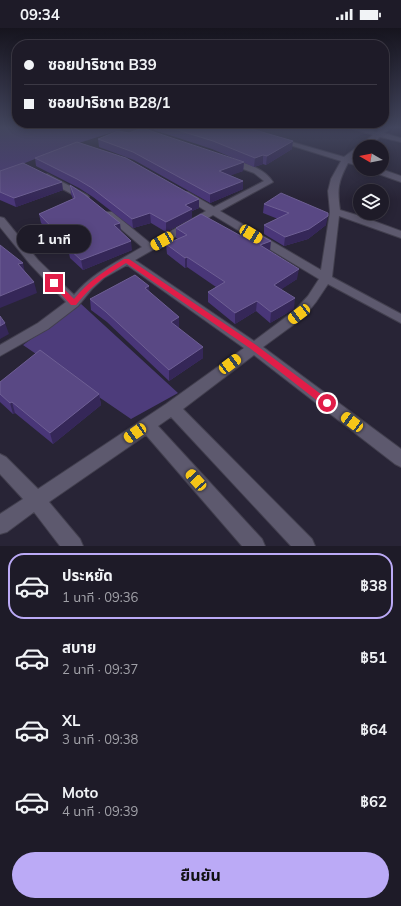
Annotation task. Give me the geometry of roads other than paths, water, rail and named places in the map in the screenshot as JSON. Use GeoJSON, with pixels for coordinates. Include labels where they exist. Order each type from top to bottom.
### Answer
{"type":"FeatureCollection","features":[{"type":"Feature","properties":{"kind":"street"},"geometry":{"type":"LineString","coordinates":[[322,152],[353,162]]}},
{"type":"Feature","properties":{"kind":"street"},"geometry":{"type":"LineString","coordinates":[[0,525],[172,408],[299,314],[312,299],[326,278],[335,212],[333,191],[335,179],[346,159],[353,154]]}},
{"type":"Feature","properties":{"kind":"street"},"geometry":{"type":"LineString","coordinates":[[0,351],[43,326],[74,304],[88,286],[100,276],[213,211],[264,186],[269,182],[267,178],[248,168],[220,158]]}},
{"type":"Feature","properties":{"kind":"street"},"geometry":{"type":"LineString","coordinates":[[39,173],[75,191],[98,206],[149,248]]}},
{"type":"Feature","properties":{"kind":"street"},"geometry":{"type":"LineString","coordinates":[[389,175],[401,179]]}},
{"type":"Feature","properties":{"kind":"street"},"geometry":{"type":"LineString","coordinates":[[175,188],[326,278],[401,319]]}},
{"type":"Feature","properties":{"kind":"street"},"geometry":{"type":"LineString","coordinates":[[335,212],[357,218],[401,235]]}},
{"type":"Feature","properties":{"kind":"street"},"geometry":{"type":"LineString","coordinates":[[0,220],[34,262],[74,304]]}},
{"type":"Feature","properties":{"kind":"street"},"geometry":{"type":"LineString","coordinates":[[127,260],[254,347],[401,459]]}},
{"type":"Feature","properties":{"kind":"street"},"geometry":{"type":"LineString","coordinates":[[172,408],[304,546]]}},
{"type":"Feature","properties":{"kind":"street"},"geometry":{"type":"LineString","coordinates":[[147,425],[255,546]]}},
{"type":"Feature","properties":{"kind":"street"},"geometry":{"type":"LineString","coordinates":[[0,462],[37,501],[73,546]]}}]}
